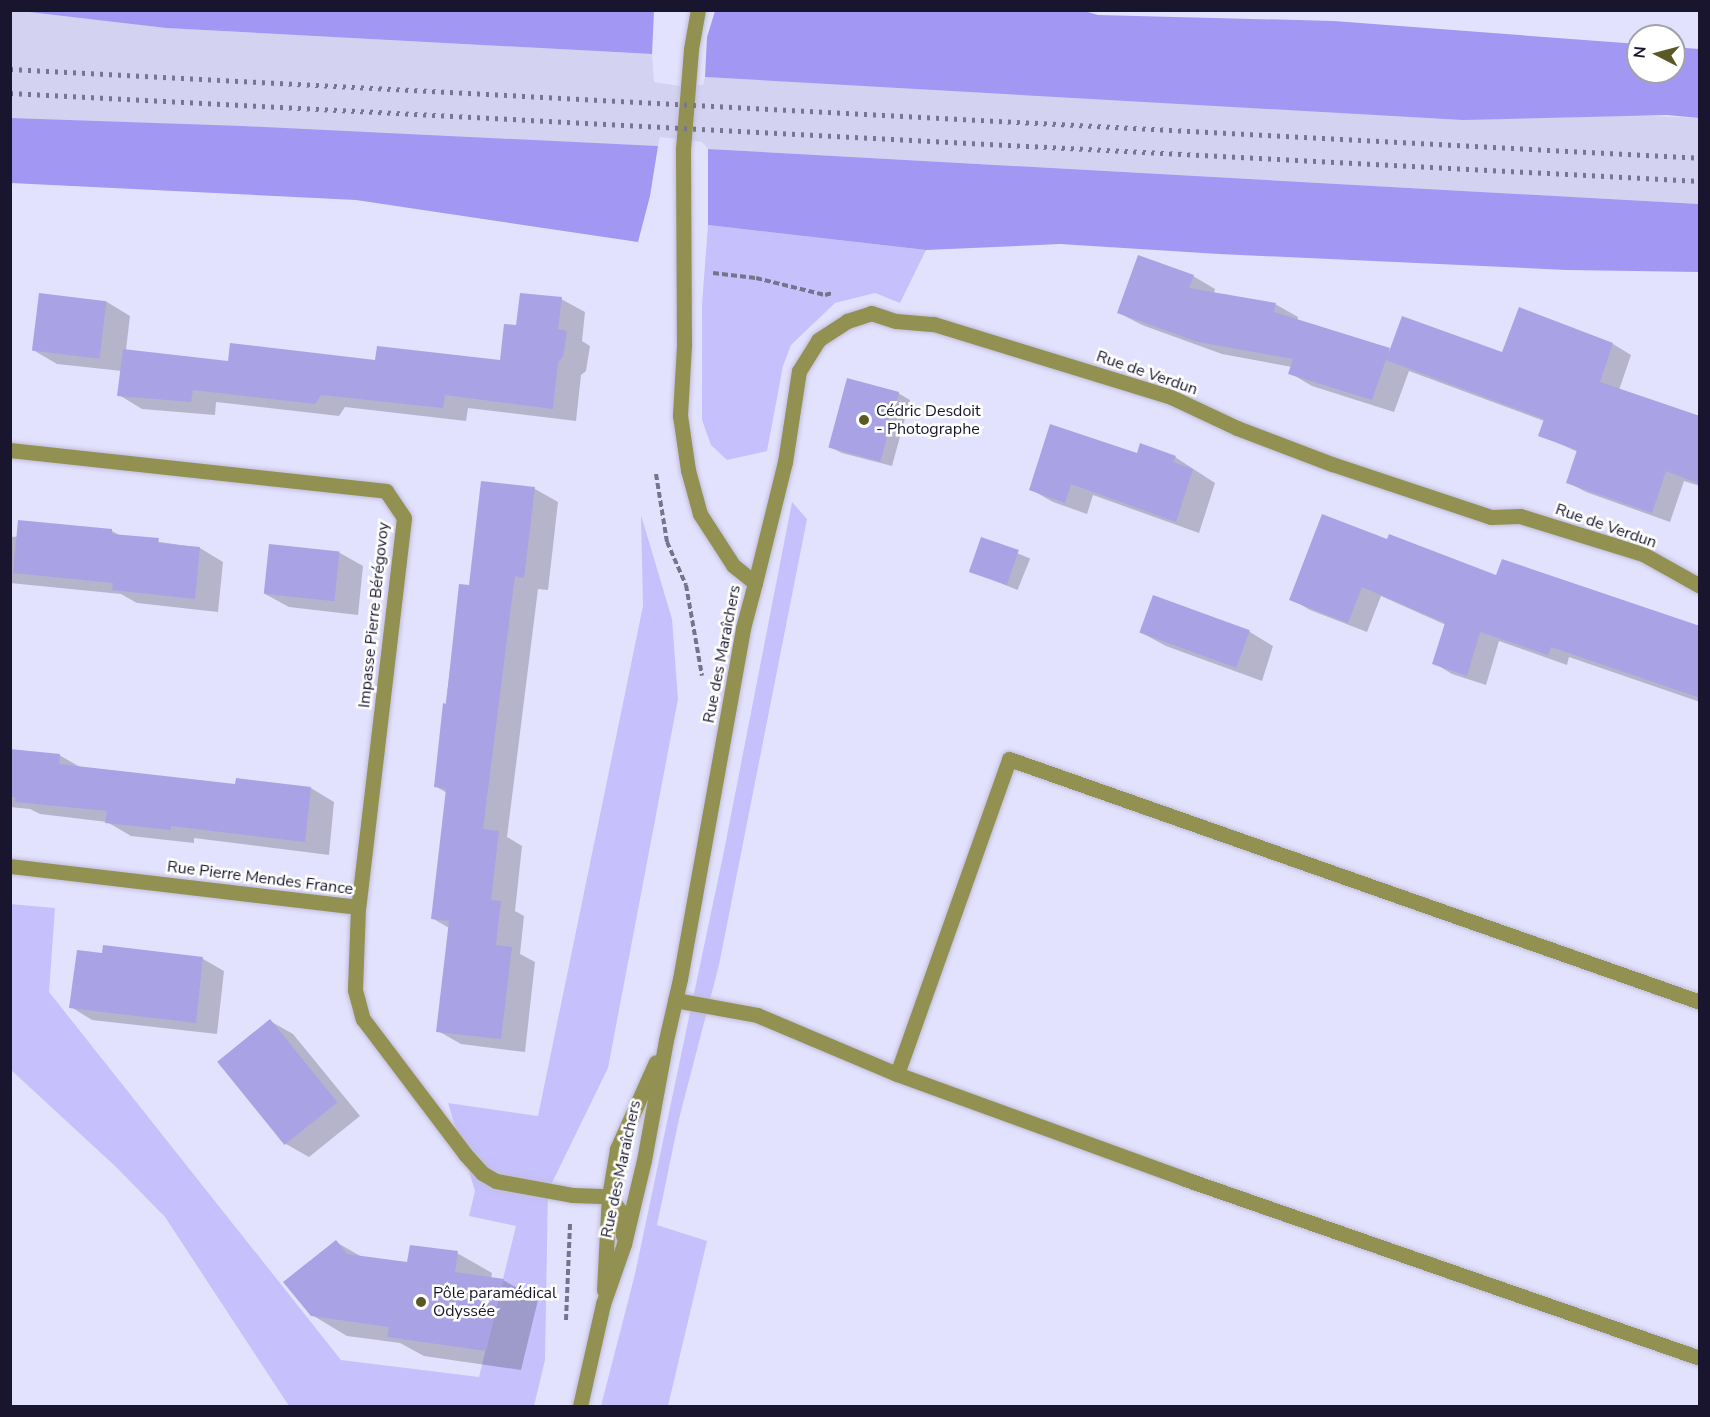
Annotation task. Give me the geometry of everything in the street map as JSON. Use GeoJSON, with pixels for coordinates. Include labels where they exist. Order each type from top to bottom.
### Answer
{"type":"FeatureCollection","features":[{"type":"Feature","properties":{"kind":"street","name":"Rue des Maraîchers"},"geometry":{"type":"LineString","coordinates":[[580,1407],[603,1304],[624,1244],[644,1160],[743,628],[755,583],[733,565],[700,514],[688,470],[680,415],[685,271],[684,149],[691,49],[698,10]]}},
{"type":"Feature","properties":{"kind":"street"},"geometry":{"type":"LineString","coordinates":[[755,583],[785,462],[799,371],[818,340],[848,321],[871,313]]}},
{"type":"Feature","properties":{"kind":"street","name":"Rue de Verdun"},"geometry":{"type":"LineString","coordinates":[[871,313],[896,321],[933,324],[1171,397],[1248,432],[1491,517],[1520,516],[1643,554],[1700,586]]}},
{"type":"Feature","properties":{"kind":"street","name":"Impasse Pierre Bérégovoy"},"geometry":{"type":"LineString","coordinates":[[10,450],[386,491],[404,518],[358,907]]}},
{"type":"Feature","properties":{"kind":"street"},"geometry":{"type":"LineString","coordinates":[[897,1074],[1009,759],[1700,1002]]}},
{"type":"Feature","properties":{"kind":"street","name":"Rue Pierre Mendes France"},"geometry":{"type":"LineString","coordinates":[[10,866],[358,907],[355,990],[363,1019],[482,1173],[496,1181],[572,1195],[609,1196]]}},
{"type":"Feature","properties":{"kind":"street"},"geometry":{"type":"LineString","coordinates":[[675,1000],[757,1015],[897,1074],[1185,1179],[1700,1358]]}},
{"type":"Feature","properties":{"kind":"street","name":"Rue des Maraîchers"},"geometry":{"type":"LineString","coordinates":[[603,1304],[609,1196],[617,1149],[666,1040]]}},
{"type":"Feature","properties":{"kind":"street"},"geometry":{"type":"LineString","coordinates":[[609,1196],[619,1210],[624,1244]]}},
{"type":"Feature","properties":{"kind":"path"},"geometry":{"type":"LineString","coordinates":[[685,271],[756,278],[825,295],[851,288],[871,313]]}},
{"type":"Feature","properties":{"kind":"path"},"geometry":{"type":"LineString","coordinates":[[656,466],[667,542],[686,585],[696,630],[703,682]]}},
{"type":"Feature","properties":{"kind":"path"},"geometry":{"type":"LineString","coordinates":[[566,1327],[572,1195]]}},
{"type":"Feature","properties":{"kind":"shaded area"},"geometry":{"type":"Polygon","coordinates":[[[21,10],[166,28],[652,54],[654,82],[680,86],[703,85],[705,77],[1699,118],[1699,204],[708,149],[702,142],[660,137],[658,146],[11,118],[11,11],[21,10]]]}},
{"type":"Feature","properties":{"kind":"shaded area"},"geometry":{"type":"Polygon","coordinates":[[[654,10],[652,54],[166,28],[21,11],[654,10]]]}},
{"type":"Feature","properties":{"kind":"shaded area"},"geometry":{"type":"Polygon","coordinates":[[[1081,10],[1098,15],[1334,21],[1626,43],[1626,84],[1686,84],[1686,48],[1699,49],[1699,118],[1667,115],[1463,120],[705,77],[707,37],[715,11],[1081,10]]]}},
{"type":"Feature","properties":{"kind":"shaded area"},"geometry":{"type":"Polygon","coordinates":[[[11,118],[242,126],[658,146],[650,196],[638,242],[356,200],[11,183],[11,118]]]}},
{"type":"Feature","properties":{"kind":"shaded area"},"geometry":{"type":"Polygon","coordinates":[[[708,149],[1699,204],[1699,272],[1567,270],[1219,254],[1060,244],[926,250],[708,225],[708,149]]]}},
{"type":"Feature","properties":{"kind":"shaded area"},"geometry":{"type":"Polygon","coordinates":[[[708,225],[926,250],[900,303],[875,293],[835,303],[791,345],[783,366],[767,451],[727,460],[711,445],[702,420],[702,304],[708,225]]]}},
{"type":"Feature","properties":{"kind":"shaded area"},"geometry":{"type":"Polygon","coordinates":[[[792,502],[807,519],[719,965],[679,1119],[657,1225],[707,1241],[668,1406],[601,1406],[635,1274],[724,851],[792,502]]]}},
{"type":"Feature","properties":{"kind":"shaded area"},"geometry":{"type":"Polygon","coordinates":[[[641,515],[672,619],[678,699],[608,1068],[548,1191],[545,1360],[534,1406],[289,1406],[165,1217],[115,1166],[11,1070],[10,904],[55,908],[49,992],[341,1360],[479,1377],[516,1226],[469,1216],[475,1191],[448,1103],[538,1116],[643,606],[641,515]]]}},
{"type":"Feature","properties":{"kind":"building"},"geometry":{"type":"Polygon","coordinates":[[[1138,255],[1194,275],[1189,288],[1276,303],[1274,312],[1390,348],[1372,400],[1288,374],[1293,359],[1198,342],[1117,313],[1138,255]]]}},
{"type":"Feature","properties":{"kind":"building"},"geometry":{"type":"Polygon","coordinates":[[[39,293],[106,301],[99,359],[32,351],[39,293]]]}},
{"type":"Feature","properties":{"kind":"building"},"geometry":{"type":"Polygon","coordinates":[[[520,293],[562,297],[558,329],[567,331],[563,357],[558,362],[553,409],[445,395],[443,408],[321,395],[315,404],[193,390],[191,402],[117,396],[123,349],[228,361],[230,343],[375,360],[377,346],[500,360],[504,324],[516,325],[520,293]]]}},
{"type":"Feature","properties":{"kind":"building"},"geometry":{"type":"Polygon","coordinates":[[[1519,307],[1613,343],[1600,382],[1700,416],[1700,484],[1666,471],[1652,513],[1566,483],[1577,450],[1538,436],[1544,419],[1386,360],[1402,316],[1502,352],[1519,307]]]}},
{"type":"Feature","properties":{"kind":"building","name":"Cédric Desdoit - Photographe"},"geometry":{"type":"Polygon","coordinates":[[[847,378],[899,392],[881,462],[828,448],[847,378]]]}},
{"type":"Feature","properties":{"kind":"building"},"geometry":{"type":"Polygon","coordinates":[[[1050,424],[1137,453],[1140,443],[1176,456],[1173,462],[1193,469],[1176,522],[1071,484],[1065,503],[1029,490],[1050,424]]]}},
{"type":"Feature","properties":{"kind":"building"},"geometry":{"type":"Polygon","coordinates":[[[481,481],[535,487],[524,578],[515,576],[483,829],[499,831],[491,900],[501,901],[496,945],[512,947],[501,1039],[436,1032],[449,921],[431,919],[446,789],[434,787],[443,703],[446,704],[459,584],[469,585],[481,481]]]}},
{"type":"Feature","properties":{"kind":"building"},"geometry":{"type":"Polygon","coordinates":[[[1322,514],[1387,539],[1389,534],[1496,575],[1502,559],[1700,626],[1700,698],[1551,647],[1548,655],[1480,632],[1467,676],[1432,664],[1445,623],[1362,587],[1348,623],[1289,600],[1322,514]]]}},
{"type":"Feature","properties":{"kind":"building"},"geometry":{"type":"Polygon","coordinates":[[[18,520],[112,529],[112,534],[159,538],[158,543],[200,547],[195,599],[112,590],[113,583],[13,573],[18,520]]]}},
{"type":"Feature","properties":{"kind":"building"},"geometry":{"type":"Polygon","coordinates":[[[981,537],[1019,550],[1007,585],[969,572],[981,537]]]}},
{"type":"Feature","properties":{"kind":"building"},"geometry":{"type":"Polygon","coordinates":[[[269,544],[340,551],[334,601],[264,594],[269,544]]]}},
{"type":"Feature","properties":{"kind":"building"},"geometry":{"type":"Polygon","coordinates":[[[1153,595],[1250,630],[1236,668],[1139,633],[1153,595]]]}},
{"type":"Feature","properties":{"kind":"building"},"geometry":{"type":"Polygon","coordinates":[[[10,749],[60,754],[59,764],[235,784],[236,778],[311,787],[305,842],[171,826],[171,830],[105,823],[107,811],[15,802],[15,797],[10,797],[10,749]]]}},
{"type":"Feature","properties":{"kind":"building"},"geometry":{"type":"Polygon","coordinates":[[[103,945],[203,957],[196,1023],[69,1008],[77,950],[102,953],[103,945]]]}},
{"type":"Feature","properties":{"kind":"building"},"geometry":{"type":"Polygon","coordinates":[[[270,1019],[337,1102],[284,1145],[217,1062],[270,1019]]]}},
{"type":"Feature","properties":{"kind":"building","name":"Pôle paramédical Odyssée"},"geometry":{"type":"Polygon","coordinates":[[[336,1240],[347,1254],[407,1262],[410,1245],[458,1251],[455,1272],[504,1279],[486,1351],[387,1337],[389,1327],[311,1316],[283,1282],[336,1240]]]}},
{"type":"Feature","properties":{"kind":"railway"},"geometry":{"type":"LineString","coordinates":[[10,69],[1700,158]]}},
{"type":"Feature","properties":{"kind":"railway"},"geometry":{"type":"LineString","coordinates":[[10,93],[1700,181]]}},
{"type":"Feature","properties":{"kind":"place","name":"Cédric Desdoit - Photographe"},"geometry":{"type":"Point","coordinates":[864,420]}},
{"type":"Feature","properties":{"kind":"place","name":"Pôle paramédical Odyssée"},"geometry":{"type":"Point","coordinates":[421,1302]}}]}
